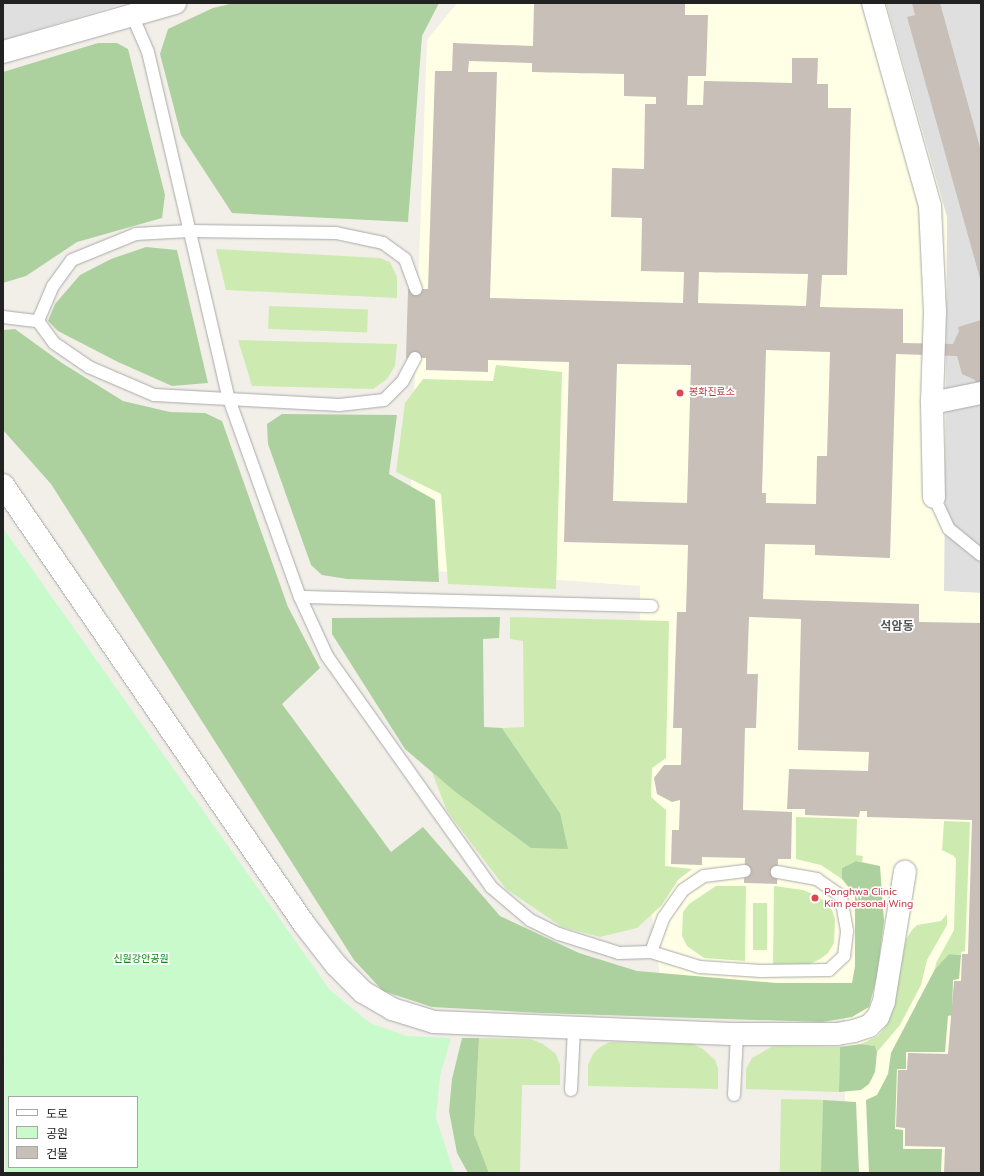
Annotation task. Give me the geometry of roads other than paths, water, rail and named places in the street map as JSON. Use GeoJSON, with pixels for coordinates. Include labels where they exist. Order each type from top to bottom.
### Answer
{"type":"FeatureCollection","features":[{"type":"Feature","properties":{"kind":"street"},"geometry":{"type":"LineString","coordinates":[[3,52],[175,3]]}},
{"type":"Feature","properties":{"kind":"street"},"geometry":{"type":"LineString","coordinates":[[873,3],[930,206],[935,311],[932,403],[934,497]]}},
{"type":"Feature","properties":{"kind":"street"},"geometry":{"type":"LineString","coordinates":[[932,403],[981,393]]}},
{"type":"Feature","properties":{"kind":"street"},"geometry":{"type":"LineString","coordinates":[[3,484],[304,924],[336,965],[363,992],[392,1009],[434,1022],[737,1034],[837,1034],[869,1026],[878,1017],[884,1001],[905,872]]}},
{"type":"Feature","properties":{"kind":"lane"},"geometry":{"type":"LineString","coordinates":[[132,15],[148,52],[229,399],[300,597],[327,656],[491,887],[530,920],[559,934],[619,953],[651,952],[700,967],[761,971],[829,970],[844,956],[847,931],[841,896],[817,880],[777,872]]}},
{"type":"Feature","properties":{"kind":"lane"},"geometry":{"type":"LineString","coordinates":[[38,321],[53,286],[72,260],[136,234],[189,231],[336,233],[383,243],[405,259],[416,289]]}},
{"type":"Feature","properties":{"kind":"lane"},"geometry":{"type":"LineString","coordinates":[[3,317],[38,321],[54,343],[89,367],[154,394],[339,405],[384,400],[402,382],[414,358]]}},
{"type":"Feature","properties":{"kind":"lane"},"geometry":{"type":"LineString","coordinates":[[934,497],[948,529],[981,555]]}},
{"type":"Feature","properties":{"kind":"lane"},"geometry":{"type":"LineString","coordinates":[[300,597],[652,606]]}},
{"type":"Feature","properties":{"kind":"lane"},"geometry":{"type":"LineString","coordinates":[[651,952],[664,918],[683,890],[704,876],[745,871]]}},
{"type":"Feature","properties":{"kind":"lane"},"geometry":{"type":"LineString","coordinates":[[571,1090],[574,1028]]}},
{"type":"Feature","properties":{"kind":"lane"},"geometry":{"type":"LineString","coordinates":[[734,1095],[737,1034]]}},
{"type":"Feature","properties":{"kind":"place","name":"봉화진료소"},"geometry":{"type":"Point","coordinates":[680,393]}},
{"type":"Feature","properties":{"kind":"place","name":"Ponghwa Clinic Kim personal Wing"},"geometry":{"type":"Point","coordinates":[815,898]}},
{"type":"Feature","properties":{"kind":"district","name":"석암동"},"geometry":{"type":"Point","coordinates":[897,627]}},
{"type":"Feature","properties":{"kind":"park label","name":"신원강안공원"},"geometry":{"type":"Point","coordinates":[141,960]}}]}
